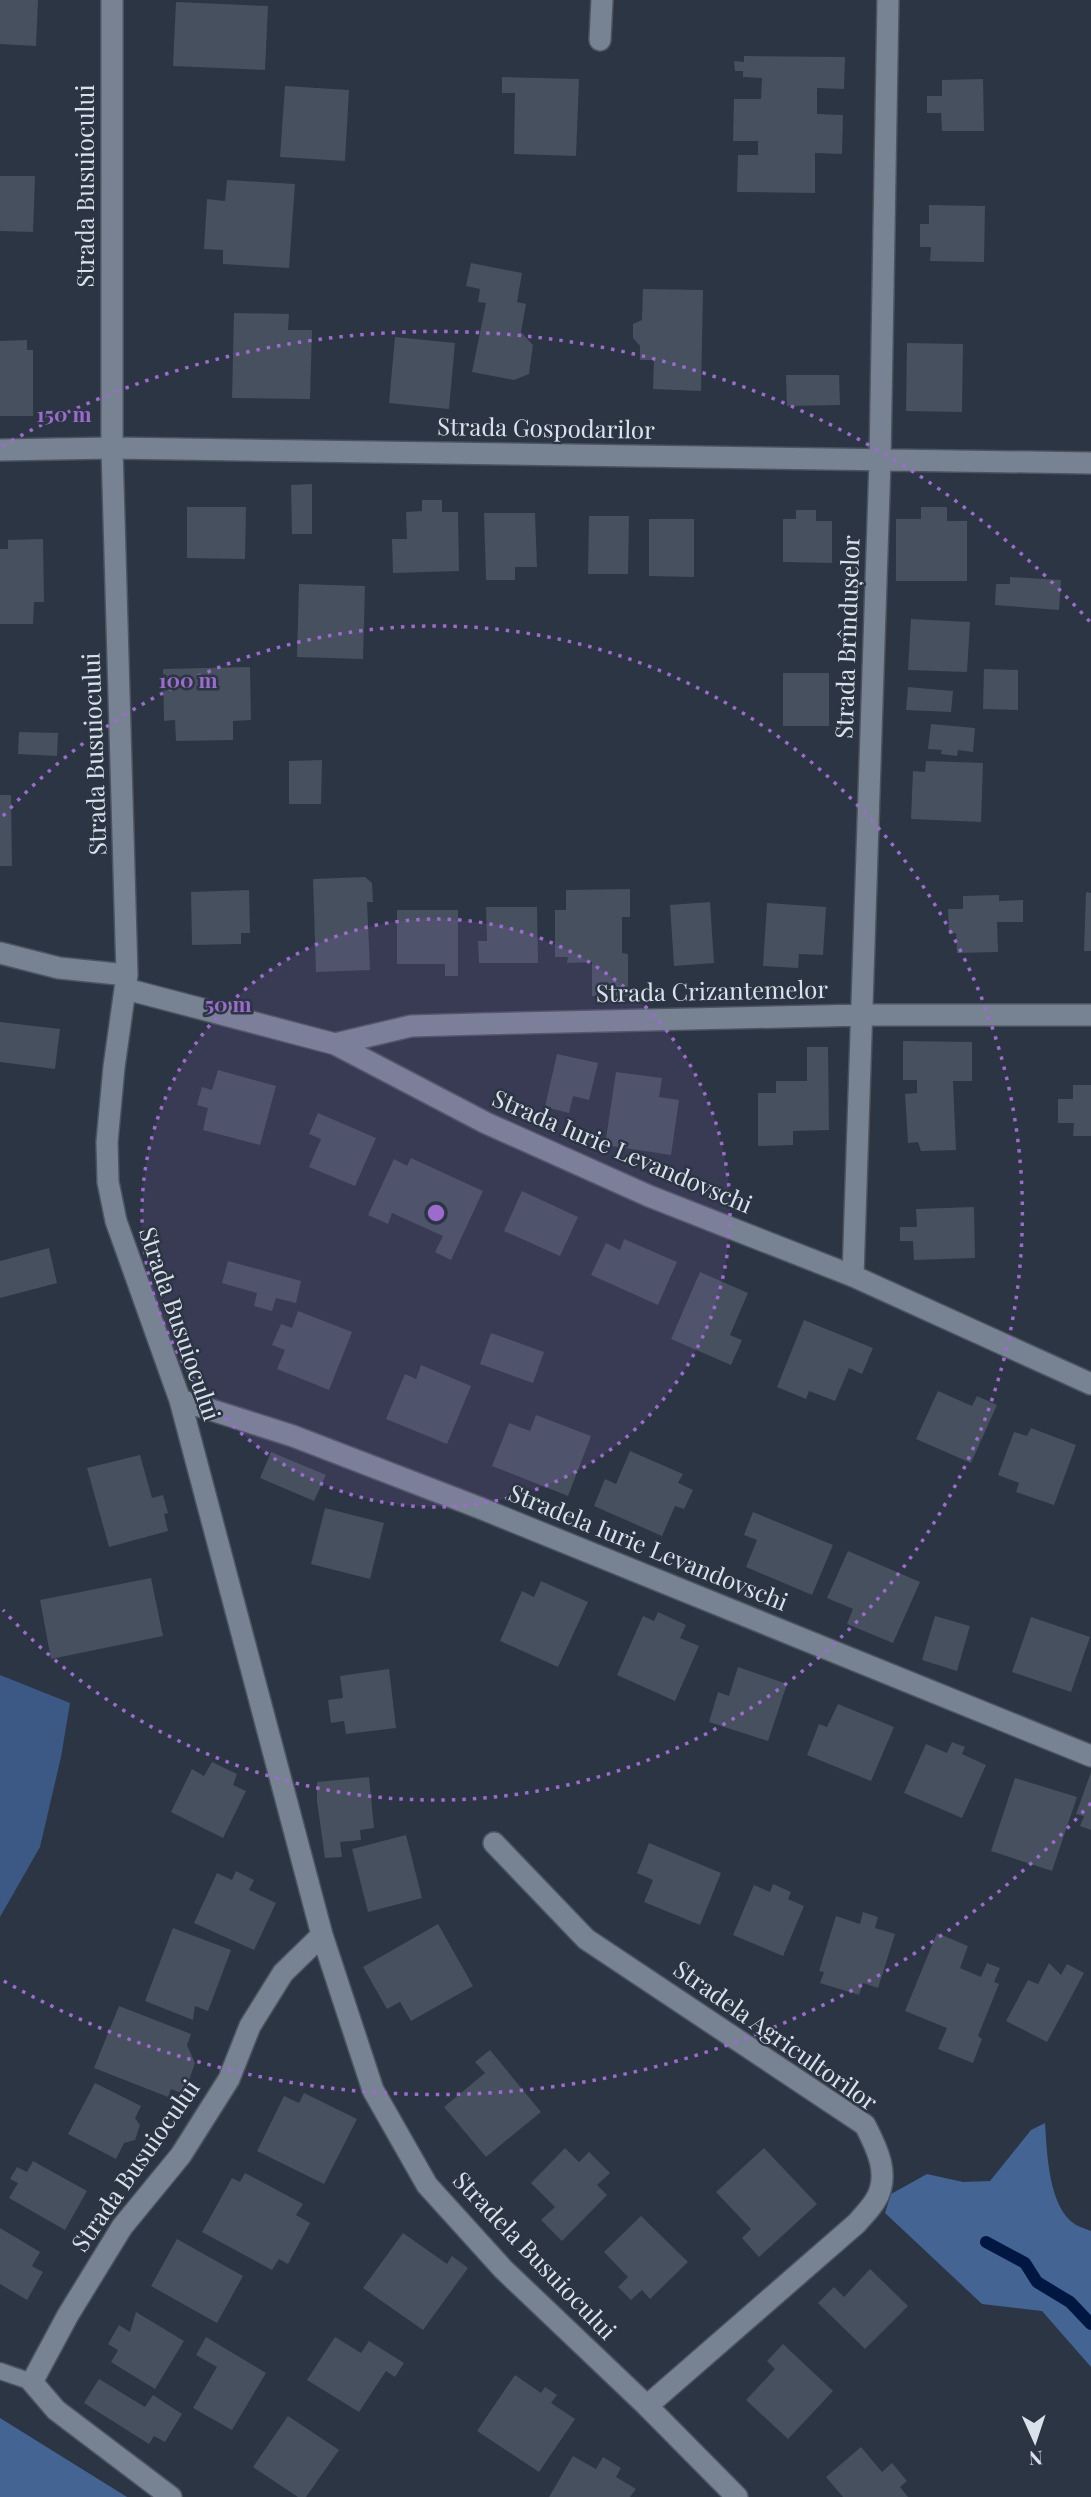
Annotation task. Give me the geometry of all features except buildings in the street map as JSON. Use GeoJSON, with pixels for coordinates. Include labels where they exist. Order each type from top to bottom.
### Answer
{"type":"FeatureCollection","features":[{"type":"Feature","properties":{"kind":"street","name":"Strada Busuiocului"},"geometry":{"type":"LineString","coordinates":[[32,2382],[68,2315],[122,2227],[181,2155],[229,2079],[250,2026],[283,1973],[322,1935],[180,1400],[116,1221],[108,1182],[108,1129],[127,982],[112,448],[112,0]]}},
{"type":"Feature","properties":{"kind":"street"},"geometry":{"type":"LineString","coordinates":[[600,40],[601,0]]}},
{"type":"Feature","properties":{"kind":"street","name":"Strada Brîndușelor"},"geometry":{"type":"LineString","coordinates":[[853,1276],[880,461],[888,0]]}},
{"type":"Feature","properties":{"kind":"street","name":"Strada Gospodarilor"},"geometry":{"type":"LineString","coordinates":[[0,450],[112,448],[1091,463]]}},
{"type":"Feature","properties":{"kind":"street","name":"Strada Iurie Levandovschi"},"geometry":{"type":"LineString","coordinates":[[0,953],[127,982],[335,1044],[486,1123],[649,1196],[853,1276],[1091,1384]]}},
{"type":"Feature","properties":{"kind":"street","name":"Strada Crizantemelor"},"geometry":{"type":"LineString","coordinates":[[335,1044],[411,1027],[863,1015],[1091,1015]]}},
{"type":"Feature","properties":{"kind":"street","name":"Stradela Iurie Levandovschi"},"geometry":{"type":"LineString","coordinates":[[180,1400],[293,1436],[480,1508],[1091,1756]]}},
{"type":"Feature","properties":{"kind":"street","name":"Stradela Agricultorilor"},"geometry":{"type":"LineString","coordinates":[[494,1843],[586,1939],[864,2125],[880,2160],[883,2177],[876,2200],[857,2223],[647,2406]]}},
{"type":"Feature","properties":{"kind":"street","name":"Stradela Busuiocului"},"geometry":{"type":"LineString","coordinates":[[322,1935],[373,2090],[427,2185],[503,2269],[647,2406],[737,2497]]}},
{"type":"Feature","properties":{"kind":"street"},"geometry":{"type":"LineString","coordinates":[[32,2382],[56,2410],[170,2497]]}},
{"type":"Feature","properties":{"kind":"lane"},"geometry":{"type":"LineString","coordinates":[[0,2371],[32,2382]]}},
{"type":"Feature","properties":{"kind":"shaded area"},"geometry":{"type":"Polygon","coordinates":[[[0,1675],[70,1703],[61,1757],[40,1847],[0,1917],[0,1675]]]}},
{"type":"Feature","properties":{"kind":"shaded area"},"geometry":{"type":"Polygon","coordinates":[[[1045,2123],[1054,2193],[1067,2217],[1076,2225],[1091,2231],[1091,2367],[1042,2311],[982,2304],[885,2213],[891,2194],[927,2174],[963,2182],[990,2181],[1031,2130],[1045,2123]]]}},
{"type":"Feature","properties":{"kind":"shaded area"},"geometry":{"type":"Polygon","coordinates":[[[0,2418],[127,2497],[0,2497],[0,2418]]]}},
{"type":"Feature","properties":{"kind":"waterway"},"geometry":{"type":"LineString","coordinates":[[986,2242],[1025,2263],[1037,2282],[1070,2302],[1091,2324]]}}]}
